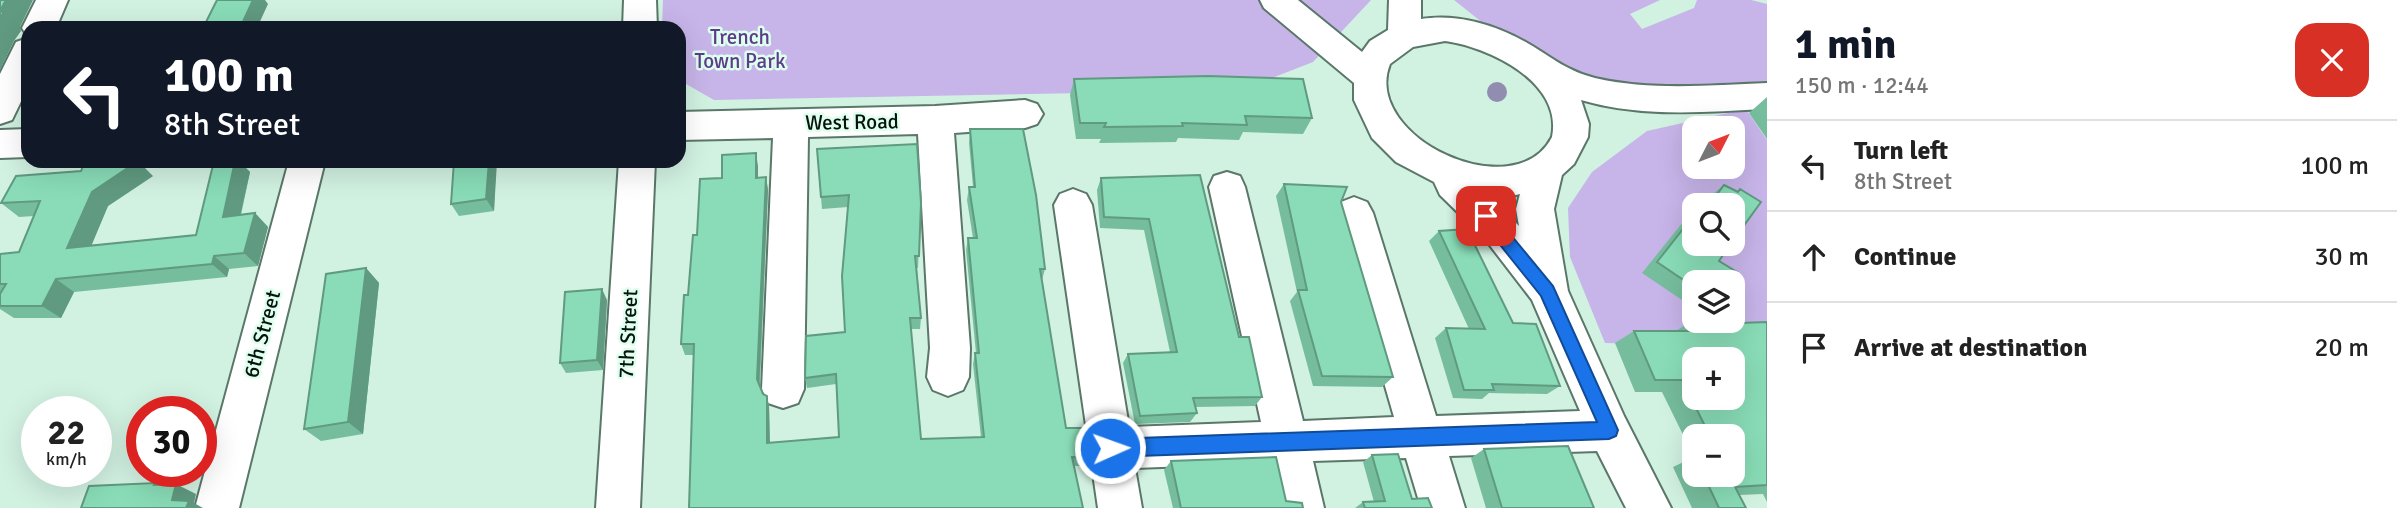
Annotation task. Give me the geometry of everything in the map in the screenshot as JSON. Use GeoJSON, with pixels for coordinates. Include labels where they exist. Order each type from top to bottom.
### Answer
{"type":"FeatureCollection","features":[{"type":"Feature","properties":{"kind":"street"},"geometry":{"type":"LineString","coordinates":[[42,21],[52,0]]}},
{"type":"Feature","properties":{"kind":"street"},"geometry":{"type":"LineString","coordinates":[[640,0],[640,21]]}},
{"type":"Feature","properties":{"kind":"street"},"geometry":{"type":"LineString","coordinates":[[1276,0],[1370,77]]}},
{"type":"Feature","properties":{"kind":"street"},"geometry":{"type":"LineString","coordinates":[[1404,35],[1405,0]]}},
{"type":"Feature","properties":{"kind":"street"},"geometry":{"type":"LineString","coordinates":[[1443,0],[1480,34],[1521,56],[1544,73],[1590,90],[1658,100],[1767,96]]}},
{"type":"Feature","properties":{"kind":"street"},"geometry":{"type":"LineString","coordinates":[[1480,34],[1445,29],[1404,35],[1380,53],[1372,65],[1371,102],[1386,129],[1408,150],[1448,174],[1497,183],[1522,180],[1544,172],[1563,151],[1573,130],[1615,112],[1658,100]]}},
{"type":"Feature","properties":{"kind":"street"},"geometry":{"type":"LineString","coordinates":[[0,110],[21,66]]}},
{"type":"Feature","properties":{"kind":"street"},"geometry":{"type":"LineString","coordinates":[[1544,73],[1563,99],[1573,130]]}},
{"type":"Feature","properties":{"kind":"street","name":"West Road"},"geometry":{"type":"LineString","coordinates":[[686,126],[934,120],[1025,114]]}},
{"type":"Feature","properties":{"kind":"street"},"geometry":{"type":"LineString","coordinates":[[934,120],[950,348],[948,377]]}},
{"type":"Feature","properties":{"kind":"street"},"geometry":{"type":"LineString","coordinates":[[783,389],[791,123]]}},
{"type":"Feature","properties":{"kind":"street"},"geometry":{"type":"LineString","coordinates":[[0,144],[21,143]]}},
{"type":"Feature","properties":{"kind":"street","name":"6th Street"},"geometry":{"type":"LineString","coordinates":[[217,508],[305,168]]}},
{"type":"Feature","properties":{"kind":"street","name":"7th Street"},"geometry":{"type":"LineString","coordinates":[[618,508],[637,168]]}},
{"type":"Feature","properties":{"kind":"street"},"geometry":{"type":"LineString","coordinates":[[1544,172],[1535,209],[1548,291],[1609,430],[1649,508]]}},
{"type":"Feature","properties":{"kind":"street"},"geometry":{"type":"LineString","coordinates":[[1448,174],[1453,184],[1498,228],[1548,291]]}},
{"type":"Feature","properties":{"kind":"street"},"geometry":{"type":"LineString","coordinates":[[1227,187],[1302,508]]}},
{"type":"Feature","properties":{"kind":"street"},"geometry":{"type":"LineString","coordinates":[[1073,205],[1120,508]]}},
{"type":"Feature","properties":{"kind":"street"},"geometry":{"type":"LineString","coordinates":[[1354,214],[1443,508]]}},
{"type":"Feature","properties":{"kind":"street"},"geometry":{"type":"LineString","coordinates":[[1110,448],[1609,430]]}},
{"type":"Feature","properties":{"kind":"green space","name":"Trench Town Park"},"geometry":{"type":"Polygon","coordinates":[[[663,0],[1371,0],[1313,62],[1241,90],[714,100],[686,84],[686,21],[662,21],[663,0]]]}},
{"type":"Feature","properties":{"kind":"green space"},"geometry":{"type":"Polygon","coordinates":[[[1454,0],[1660,0],[1630,14],[1642,29],[1694,8],[1697,0],[1751,0],[1767,4],[1767,93],[1674,94],[1601,80],[1530,51],[1493,31],[1454,0]]]}},
{"type":"Feature","properties":{"kind":"green space"},"geometry":{"type":"Polygon","coordinates":[[[1746,109],[1767,140],[1767,334],[1648,344],[1605,343],[1570,257],[1568,208],[1592,172],[1647,131],[1682,123],[1682,179],[1745,179],[1745,116],[1714,116],[1746,109]]]}},
{"type":"Feature","properties":{"kind":"building"},"geometry":{"type":"Polygon","coordinates":[[[0,0],[6,0],[0,17],[0,0]]]}},
{"type":"Feature","properties":{"kind":"building"},"geometry":{"type":"Polygon","coordinates":[[[217,0],[253,0],[243,21],[206,21],[217,0]]]}},
{"type":"Feature","properties":{"kind":"building"},"geometry":{"type":"Polygon","coordinates":[[[1208,76],[1303,79],[1312,118],[1245,116],[1247,125],[1182,123],[1183,126],[1104,127],[1106,123],[1080,123],[1074,79],[1208,76]]]}},
{"type":"Feature","properties":{"kind":"building"},"geometry":{"type":"Polygon","coordinates":[[[970,129],[1023,129],[1036,195],[1045,269],[1040,269],[1066,428],[1090,428],[1094,458],[1072,457],[1083,508],[689,508],[694,344],[681,344],[684,295],[688,295],[693,235],[697,235],[700,179],[722,178],[722,155],[756,153],[756,178],[766,177],[757,379],[763,394],[767,396],[767,443],[839,437],[836,374],[805,378],[806,336],[845,332],[842,276],[849,195],[821,197],[817,149],[917,144],[921,203],[919,256],[915,256],[921,318],[910,318],[921,439],[984,437],[975,353],[979,353],[968,238],[977,238],[969,187],[975,187],[970,129]]]}},
{"type":"Feature","properties":{"kind":"building"},"geometry":{"type":"Polygon","coordinates":[[[82,168],[128,168],[92,192],[67,248],[196,235],[212,168],[234,168],[223,217],[255,213],[244,253],[214,256],[212,264],[56,279],[42,306],[0,306],[0,294],[6,284],[0,284],[0,254],[19,252],[40,201],[1,203],[16,176],[81,171],[82,168]]]}},
{"type":"Feature","properties":{"kind":"building"},"geometry":{"type":"Polygon","coordinates":[[[454,168],[488,168],[486,199],[451,204],[454,168]]]}},
{"type":"Feature","properties":{"kind":"building"},"geometry":{"type":"Polygon","coordinates":[[[1200,175],[1239,337],[1249,337],[1262,397],[1193,398],[1197,413],[1140,416],[1128,354],[1177,352],[1149,219],[1104,217],[1101,178],[1200,175]]]}},
{"type":"Feature","properties":{"kind":"building"},"geometry":{"type":"Polygon","coordinates":[[[1284,184],[1347,187],[1341,202],[1393,377],[1322,376],[1298,290],[1307,290],[1284,184]]]}},
{"type":"Feature","properties":{"kind":"building"},"geometry":{"type":"Polygon","coordinates":[[[1724,185],[1738,192],[1740,189],[1761,202],[1745,224],[1745,193],[1718,193],[1724,185]]]}},
{"type":"Feature","properties":{"kind":"building"},"geometry":{"type":"Polygon","coordinates":[[[1467,229],[1513,323],[1536,324],[1560,386],[1492,384],[1494,390],[1464,390],[1446,328],[1485,329],[1439,231],[1467,229]]]}},
{"type":"Feature","properties":{"kind":"building"},"geometry":{"type":"Polygon","coordinates":[[[1682,230],[1682,256],[1722,256],[1719,261],[1734,270],[1682,270],[1682,279],[1657,262],[1682,230]]]}},
{"type":"Feature","properties":{"kind":"building"},"geometry":{"type":"Polygon","coordinates":[[[366,268],[348,422],[304,429],[326,274],[366,268]]]}},
{"type":"Feature","properties":{"kind":"building"},"geometry":{"type":"Polygon","coordinates":[[[602,289],[597,360],[560,363],[565,292],[602,289]]]}},
{"type":"Feature","properties":{"kind":"building"},"geometry":{"type":"Polygon","coordinates":[[[1767,322],[1767,485],[1745,486],[1745,424],[1704,424],[1697,410],[1745,410],[1745,347],[1682,347],[1682,380],[1655,380],[1634,331],[1745,333],[1745,323],[1767,322]]]}},
{"type":"Feature","properties":{"kind":"building"},"geometry":{"type":"Polygon","coordinates":[[[1568,446],[1594,508],[1502,508],[1484,449],[1568,446]]]}},
{"type":"Feature","properties":{"kind":"building"},"geometry":{"type":"Polygon","coordinates":[[[1398,454],[1412,499],[1428,498],[1432,508],[1365,508],[1363,502],[1385,501],[1372,455],[1398,454]]]}},
{"type":"Feature","properties":{"kind":"building"},"geometry":{"type":"Polygon","coordinates":[[[1276,457],[1286,501],[1302,503],[1303,508],[1181,508],[1171,461],[1276,457]]]}},
{"type":"Feature","properties":{"kind":"building"},"geometry":{"type":"Polygon","coordinates":[[[89,487],[175,487],[172,500],[189,501],[186,508],[81,508],[89,487]]]}},
{"type":"Feature","properties":{"kind":"building"},"geometry":{"type":"Polygon","coordinates":[[[1709,487],[1735,487],[1746,508],[1719,508],[1709,487]]]}},
{"type":"Feature","properties":{"kind":"route"},"geometry":{"type":"LineString","coordinates":[[1110,448],[1609,430],[1548,291],[1486,216]]}}]}
